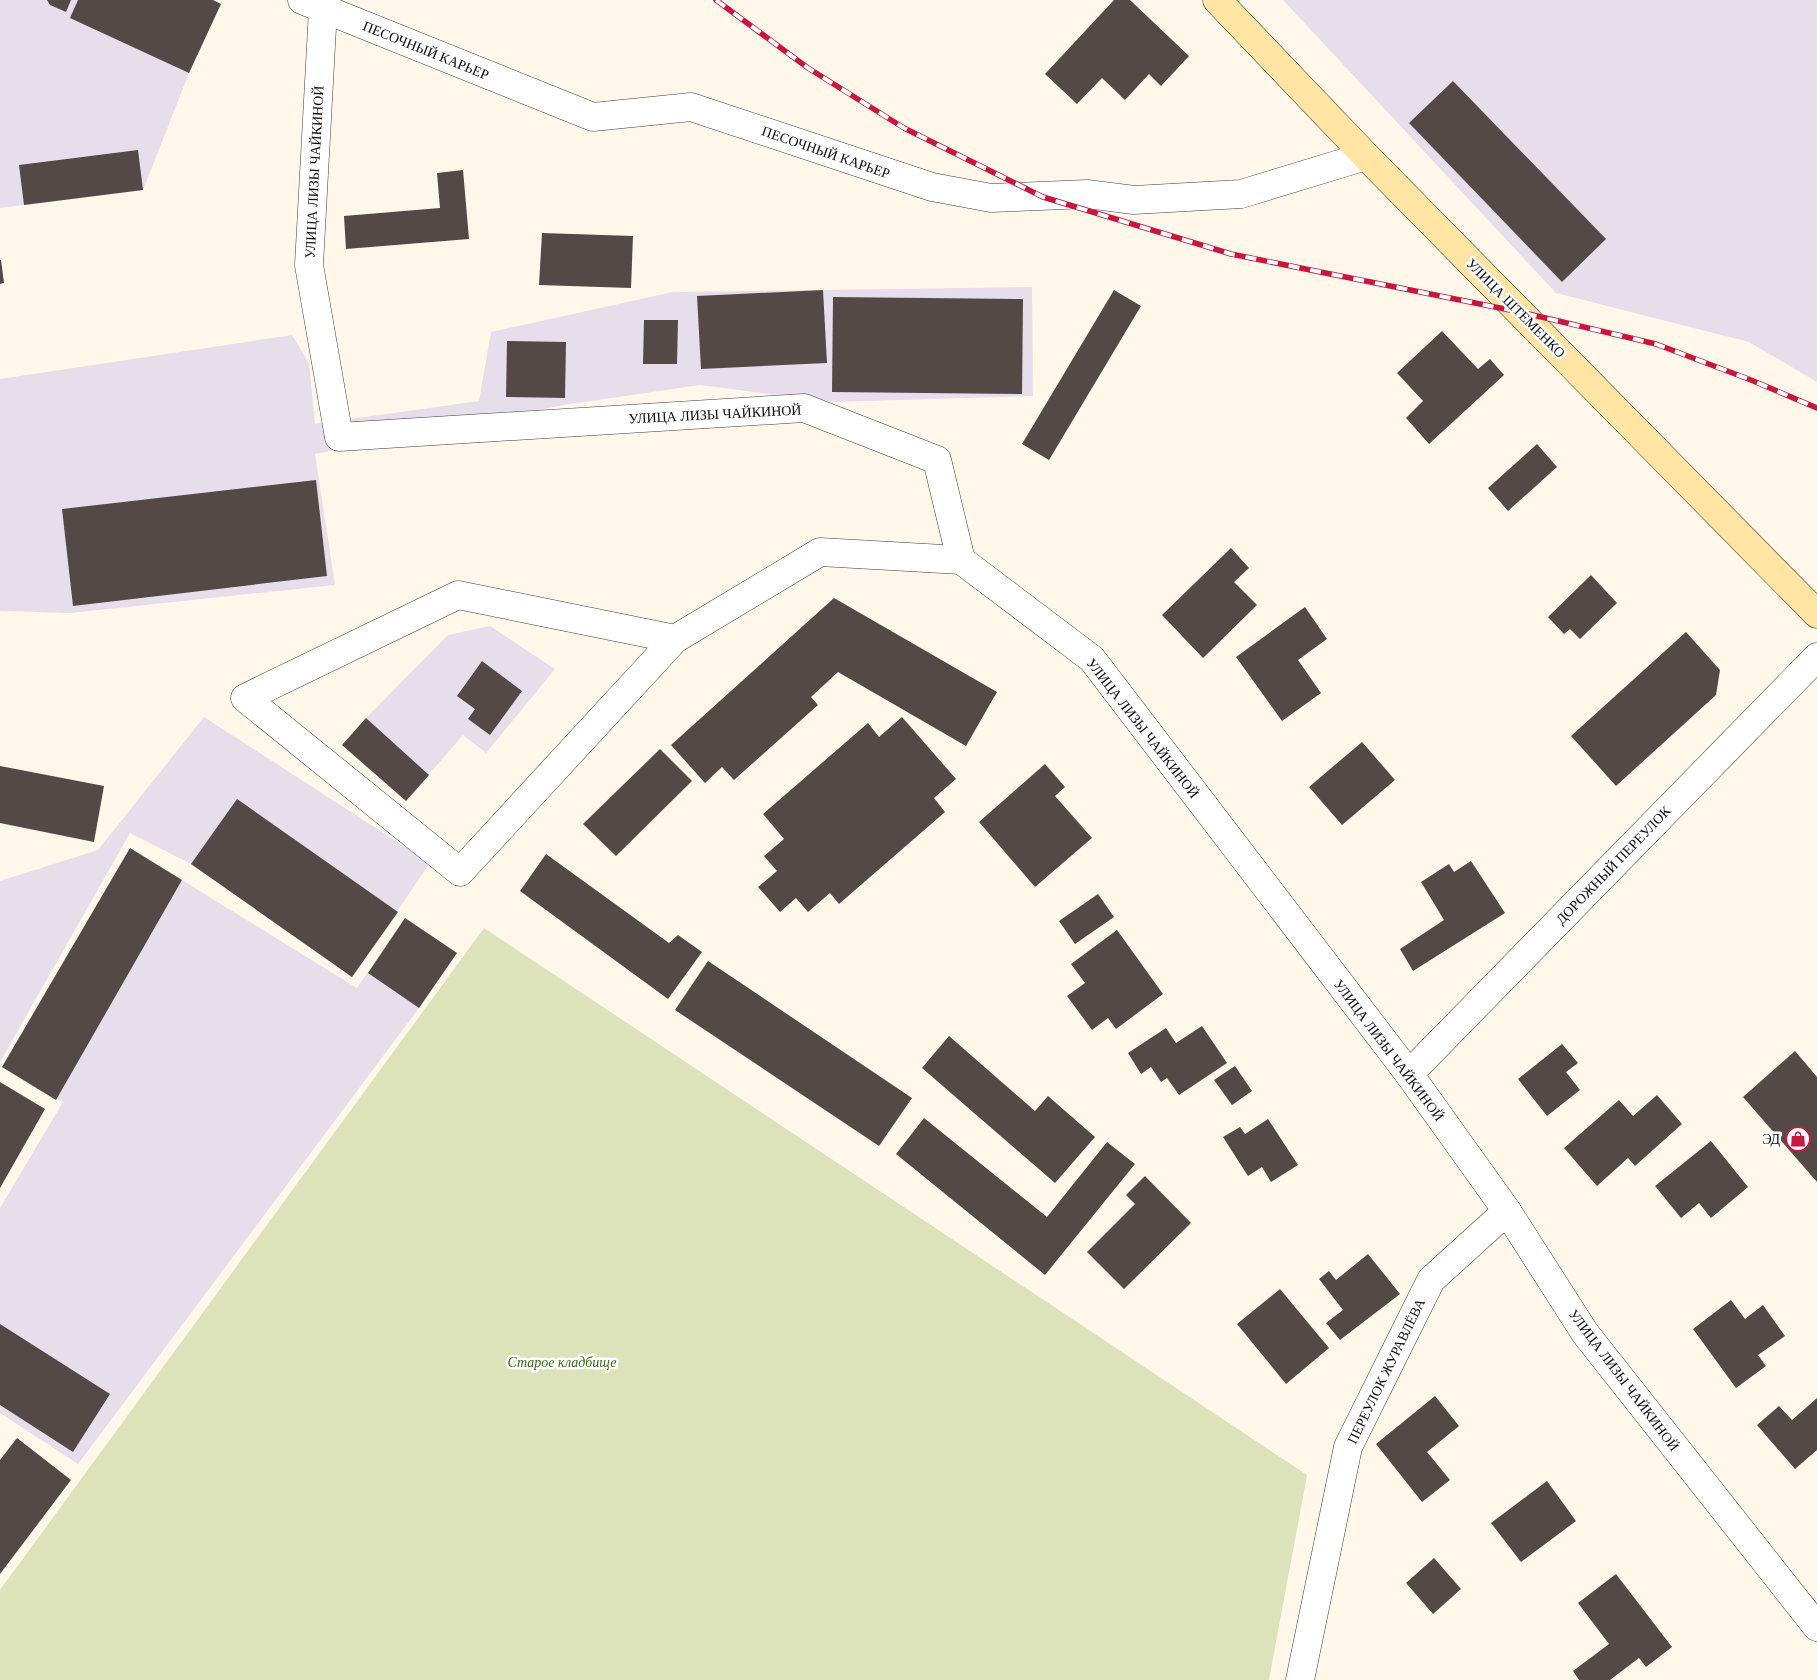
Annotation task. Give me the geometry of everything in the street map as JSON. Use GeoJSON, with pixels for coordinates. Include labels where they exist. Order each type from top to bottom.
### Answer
{"type":"FeatureCollection","features":[{"type":"Feature","properties":{"kind":"main road","name":"УЛИЦА ШТЕМЕНКО"},"geometry":{"type":"LineString","coordinates":[[1217,0],[1366,156],[1817,614]]}},
{"type":"Feature","properties":{"kind":"street","name":"ПЕСОЧНЫЙ КАРЬЕР"},"geometry":{"type":"LineString","coordinates":[[313,4],[593,117],[691,107],[932,187],[991,198],[1087,194],[1134,200],[1241,194],[1366,156]]}},
{"type":"Feature","properties":{"kind":"street","name":"УЛИЦА ЛИЗЫ ЧАЙКИНОЙ"},"geometry":{"type":"LineString","coordinates":[[313,4],[309,265],[339,437],[804,408],[937,460],[961,560],[1092,659],[1408,1074],[1507,1211],[1584,1333],[1817,1627]]}},
{"type":"Feature","properties":{"kind":"street"},"geometry":{"type":"LineString","coordinates":[[675,639],[458,595],[245,698],[460,872],[675,639],[820,552],[961,560]]}},
{"type":"Feature","properties":{"kind":"street","name":"ДОРОЖНЫЙ ПЕРЕУЛОК"},"geometry":{"type":"LineString","coordinates":[[1408,1074],[1817,657]]}},
{"type":"Feature","properties":{"kind":"street","name":"ПЕРЕУЛОК ЖУРАВЛЁВА"},"geometry":{"type":"LineString","coordinates":[[1300,1680],[1348,1447],[1431,1280],[1507,1211]]}},
{"type":"Feature","properties":{"kind":"shaded area"},"geometry":{"type":"Polygon","coordinates":[[[0,0],[213,0],[221,4],[189,73],[143,190],[0,208],[0,0]]]}},
{"type":"Feature","properties":{"kind":"shaded area"},"geometry":{"type":"Polygon","coordinates":[[[1283,0],[1817,0],[1817,382],[1749,342],[1556,293],[1283,0]]]}},
{"type":"Feature","properties":{"kind":"shaded area"},"geometry":{"type":"Polygon","coordinates":[[[1032,287],[1033,396],[830,402],[700,385],[564,405],[315,454],[335,585],[70,613],[0,611],[0,379],[292,335],[309,363],[315,424],[479,401],[491,332],[673,292],[1032,287]]]}},
{"type":"Feature","properties":{"kind":"shaded area"},"geometry":{"type":"Polygon","coordinates":[[[490,626],[555,669],[486,753],[463,735],[406,801],[342,745],[448,635],[490,626]]]}},
{"type":"Feature","properties":{"kind":"shaded area"},"geometry":{"type":"Polygon","coordinates":[[[204,717],[430,863],[352,977],[191,864],[130,833],[0,1062],[0,881],[98,850],[204,717]]]}},
{"type":"Feature","properties":{"kind":"shaded area"},"geometry":{"type":"Polygon","coordinates":[[[130,848],[357,988],[405,918],[457,953],[419,1008],[78,1464],[0,1413],[0,1208],[63,1102],[2,1067],[130,848]]]}},
{"type":"Feature","properties":{"kind":"green space","name":"Старое кладбище"},"geometry":{"type":"Polygon","coordinates":[[[484,928],[1307,1475],[1269,1680],[0,1680],[0,1590],[484,928]]]}},
{"type":"Feature","properties":{"kind":"building"},"geometry":{"type":"Polygon","coordinates":[[[47,0],[71,0],[66,12],[50,5],[47,0]]]}},
{"type":"Feature","properties":{"kind":"building"},"geometry":{"type":"Polygon","coordinates":[[[78,0],[213,0],[221,4],[189,73],[70,18],[78,0]]]}},
{"type":"Feature","properties":{"kind":"building"},"geometry":{"type":"Polygon","coordinates":[[[1114,0],[1130,0],[1189,56],[1161,86],[1149,74],[1125,100],[1102,78],[1077,104],[1045,74],[1114,0]]]}},
{"type":"Feature","properties":{"kind":"building"},"geometry":{"type":"Polygon","coordinates":[[[1453,81],[1606,239],[1562,282],[1409,123],[1453,81]]]}},
{"type":"Feature","properties":{"kind":"building"},"geometry":{"type":"Polygon","coordinates":[[[138,150],[143,190],[24,205],[19,165],[138,150]]]}},
{"type":"Feature","properties":{"kind":"building"},"geometry":{"type":"Polygon","coordinates":[[[463,170],[469,239],[346,249],[344,216],[440,208],[437,173],[463,170]]]}},
{"type":"Feature","properties":{"kind":"building"},"geometry":{"type":"Polygon","coordinates":[[[542,233],[633,236],[631,288],[539,285],[542,233]]]}},
{"type":"Feature","properties":{"kind":"building"},"geometry":{"type":"Polygon","coordinates":[[[0,260],[4,283],[0,284],[0,260]]]}},
{"type":"Feature","properties":{"kind":"building"},"geometry":{"type":"Polygon","coordinates":[[[823,290],[827,363],[701,369],[697,296],[823,290]]]}},
{"type":"Feature","properties":{"kind":"building"},"geometry":{"type":"Polygon","coordinates":[[[1114,290],[1141,306],[1049,460],[1022,444],[1114,290]]]}},
{"type":"Feature","properties":{"kind":"building"},"geometry":{"type":"Polygon","coordinates":[[[833,297],[1023,299],[1022,394],[832,392],[833,297]]]}},
{"type":"Feature","properties":{"kind":"building"},"geometry":{"type":"Polygon","coordinates":[[[644,320],[678,320],[677,364],[643,364],[644,320]]]}},
{"type":"Feature","properties":{"kind":"building"},"geometry":{"type":"Polygon","coordinates":[[[1442,331],[1478,369],[1490,359],[1504,375],[1429,444],[1406,418],[1423,401],[1397,373],[1442,331]]]}},
{"type":"Feature","properties":{"kind":"building"},"geometry":{"type":"Polygon","coordinates":[[[507,341],[566,342],[565,398],[506,397],[507,341]]]}},
{"type":"Feature","properties":{"kind":"building"},"geometry":{"type":"Polygon","coordinates":[[[1537,444],[1557,467],[1508,511],[1488,488],[1537,444]]]}},
{"type":"Feature","properties":{"kind":"building"},"geometry":{"type":"Polygon","coordinates":[[[316,480],[327,576],[73,606],[62,509],[316,480]]]}},
{"type":"Feature","properties":{"kind":"building"},"geometry":{"type":"Polygon","coordinates":[[[1231,548],[1249,568],[1234,582],[1257,605],[1203,658],[1162,615],[1231,548]]]}},
{"type":"Feature","properties":{"kind":"building"},"geometry":{"type":"Polygon","coordinates":[[[1591,575],[1617,603],[1580,639],[1570,629],[1564,634],[1548,617],[1591,575]]]}},
{"type":"Feature","properties":{"kind":"building"},"geometry":{"type":"Polygon","coordinates":[[[834,598],[997,692],[966,746],[838,672],[811,697],[818,705],[734,780],[722,767],[705,783],[671,745],[834,598]]]}},
{"type":"Feature","properties":{"kind":"building"},"geometry":{"type":"Polygon","coordinates":[[[1305,607],[1327,639],[1298,660],[1321,693],[1282,721],[1236,657],[1305,607]]]}},
{"type":"Feature","properties":{"kind":"building"},"geometry":{"type":"Polygon","coordinates":[[[1686,632],[1720,670],[1716,695],[1616,786],[1571,736],[1686,632]]]}},
{"type":"Feature","properties":{"kind":"building"},"geometry":{"type":"Polygon","coordinates":[[[482,661],[522,691],[490,735],[468,719],[475,709],[457,696],[482,661]]]}},
{"type":"Feature","properties":{"kind":"building"},"geometry":{"type":"Polygon","coordinates":[[[902,717],[956,779],[934,798],[945,812],[839,904],[830,893],[808,912],[796,898],[780,912],[758,887],[777,871],[764,856],[784,839],[763,814],[868,723],[879,737],[902,717]]]}},
{"type":"Feature","properties":{"kind":"building"},"geometry":{"type":"Polygon","coordinates":[[[366,718],[429,775],[406,801],[342,745],[366,718]]]}},
{"type":"Feature","properties":{"kind":"building"},"geometry":{"type":"Polygon","coordinates":[[[1362,742],[1395,780],[1342,825],[1309,787],[1362,742]]]}},
{"type":"Feature","properties":{"kind":"building"},"geometry":{"type":"Polygon","coordinates":[[[660,749],[692,781],[616,856],[583,824],[660,749]]]}},
{"type":"Feature","properties":{"kind":"building"},"geometry":{"type":"Polygon","coordinates":[[[1045,764],[1065,787],[1055,796],[1092,838],[1035,887],[979,822],[1045,764]]]}},
{"type":"Feature","properties":{"kind":"building"},"geometry":{"type":"Polygon","coordinates":[[[0,766],[104,786],[94,842],[0,823],[0,766]]]}},
{"type":"Feature","properties":{"kind":"building"},"geometry":{"type":"Polygon","coordinates":[[[237,799],[398,912],[352,977],[191,864],[237,799]]]}},
{"type":"Feature","properties":{"kind":"building"},"geometry":{"type":"Polygon","coordinates":[[[130,848],[182,880],[56,1100],[2,1067],[130,848]]]}},
{"type":"Feature","properties":{"kind":"building"},"geometry":{"type":"Polygon","coordinates":[[[546,854],[669,943],[678,935],[702,952],[668,999],[520,891],[546,854]]]}},
{"type":"Feature","properties":{"kind":"building"},"geometry":{"type":"Polygon","coordinates":[[[1471,861],[1505,913],[1413,971],[1400,949],[1444,920],[1421,882],[1449,864],[1454,872],[1471,861]]]}},
{"type":"Feature","properties":{"kind":"building"},"geometry":{"type":"Polygon","coordinates":[[[1098,894],[1114,917],[1075,944],[1059,921],[1098,894]]]}},
{"type":"Feature","properties":{"kind":"building"},"geometry":{"type":"Polygon","coordinates":[[[405,918],[457,953],[419,1008],[368,973],[405,918]]]}},
{"type":"Feature","properties":{"kind":"building"},"geometry":{"type":"Polygon","coordinates":[[[1117,930],[1163,994],[1116,1029],[1108,1018],[1092,1030],[1067,996],[1085,983],[1071,964],[1117,930]]]}},
{"type":"Feature","properties":{"kind":"building"},"geometry":{"type":"Polygon","coordinates":[[[708,961],[912,1098],[879,1146],[675,1010],[708,961]]]}},
{"type":"Feature","properties":{"kind":"building"},"geometry":{"type":"Polygon","coordinates":[[[1202,1026],[1227,1063],[1179,1095],[1167,1078],[1161,1082],[1151,1067],[1141,1074],[1128,1053],[1166,1028],[1176,1043],[1202,1026]]]}},
{"type":"Feature","properties":{"kind":"building"},"geometry":{"type":"Polygon","coordinates":[[[949,1036],[1035,1111],[1048,1096],[1095,1137],[1055,1183],[922,1068],[949,1036]]]}},
{"type":"Feature","properties":{"kind":"building"},"geometry":{"type":"Polygon","coordinates":[[[1562,1044],[1578,1063],[1566,1072],[1580,1090],[1547,1116],[1518,1079],[1562,1044]]]}},
{"type":"Feature","properties":{"kind":"building","name":"ЭД"},"geometry":{"type":"Polygon","coordinates":[[[1795,1051],[1817,1077],[1817,1182],[1743,1097],[1795,1051]]]}},
{"type":"Feature","properties":{"kind":"building"},"geometry":{"type":"Polygon","coordinates":[[[1235,1066],[1252,1091],[1232,1105],[1214,1080],[1235,1066]]]}},
{"type":"Feature","properties":{"kind":"building"},"geometry":{"type":"Polygon","coordinates":[[[0,1082],[45,1109],[0,1188],[0,1082]]]}},
{"type":"Feature","properties":{"kind":"building"},"geometry":{"type":"Polygon","coordinates":[[[1657,1095],[1682,1124],[1635,1166],[1628,1158],[1597,1186],[1564,1148],[1619,1100],[1633,1116],[1657,1095]]]}},
{"type":"Feature","properties":{"kind":"building"},"geometry":{"type":"Polygon","coordinates":[[[924,1118],[1047,1217],[1107,1142],[1135,1164],[1045,1275],[896,1154],[924,1118]]]}},
{"type":"Feature","properties":{"kind":"building"},"geometry":{"type":"Polygon","coordinates":[[[1268,1119],[1298,1165],[1271,1182],[1262,1167],[1248,1176],[1223,1137],[1240,1127],[1245,1134],[1268,1119]]]}},
{"type":"Feature","properties":{"kind":"building"},"geometry":{"type":"Polygon","coordinates":[[[1711,1141],[1748,1187],[1711,1218],[1699,1203],[1681,1218],[1655,1186],[1711,1141]]]}},
{"type":"Feature","properties":{"kind":"building"},"geometry":{"type":"Polygon","coordinates":[[[1145,1176],[1191,1223],[1124,1289],[1087,1252],[1135,1204],[1126,1195],[1145,1176]]]}},
{"type":"Feature","properties":{"kind":"building"},"geometry":{"type":"Polygon","coordinates":[[[1368,1254],[1400,1294],[1340,1340],[1326,1323],[1343,1310],[1319,1279],[1329,1271],[1336,1280],[1368,1254]]]}},
{"type":"Feature","properties":{"kind":"building"},"geometry":{"type":"Polygon","coordinates":[[[1280,1289],[1329,1348],[1286,1384],[1237,1324],[1280,1289]]]}},
{"type":"Feature","properties":{"kind":"building"},"geometry":{"type":"Polygon","coordinates":[[[1731,1300],[1745,1319],[1763,1305],[1785,1336],[1758,1355],[1766,1366],[1736,1388],[1693,1329],[1731,1300]]]}},
{"type":"Feature","properties":{"kind":"building"},"geometry":{"type":"Polygon","coordinates":[[[0,1324],[110,1394],[73,1452],[0,1405],[0,1324]]]}},
{"type":"Feature","properties":{"kind":"building"},"geometry":{"type":"Polygon","coordinates":[[[1435,1396],[1459,1426],[1427,1452],[1450,1480],[1422,1502],[1376,1444],[1435,1396]]]}},
{"type":"Feature","properties":{"kind":"building"},"geometry":{"type":"Polygon","coordinates":[[[1817,1398],[1817,1450],[1795,1469],[1757,1425],[1779,1406],[1792,1420],[1817,1398]]]}},
{"type":"Feature","properties":{"kind":"building"},"geometry":{"type":"Polygon","coordinates":[[[17,1438],[71,1480],[0,1574],[0,1460],[17,1438]]]}},
{"type":"Feature","properties":{"kind":"building"},"geometry":{"type":"Polygon","coordinates":[[[1547,1481],[1576,1521],[1521,1562],[1491,1523],[1547,1481]]]}},
{"type":"Feature","properties":{"kind":"building"},"geometry":{"type":"Polygon","coordinates":[[[1434,1558],[1461,1589],[1433,1614],[1406,1583],[1434,1558]]]}},
{"type":"Feature","properties":{"kind":"building"},"geometry":{"type":"Polygon","coordinates":[[[1616,1574],[1672,1647],[1646,1667],[1639,1658],[1610,1680],[1579,1680],[1573,1671],[1609,1644],[1578,1603],[1616,1574]]]}},
{"type":"Feature","properties":{"kind":"railway"},"geometry":{"type":"LineString","coordinates":[[716,0],[808,68],[904,128],[1043,197],[1231,254],[1520,312],[1656,344],[1751,380],[1817,408]]}},
{"type":"Feature","properties":{"kind":"place","name":"ЭД"},"geometry":{"type":"Point","coordinates":[1798,1139]}}]}
